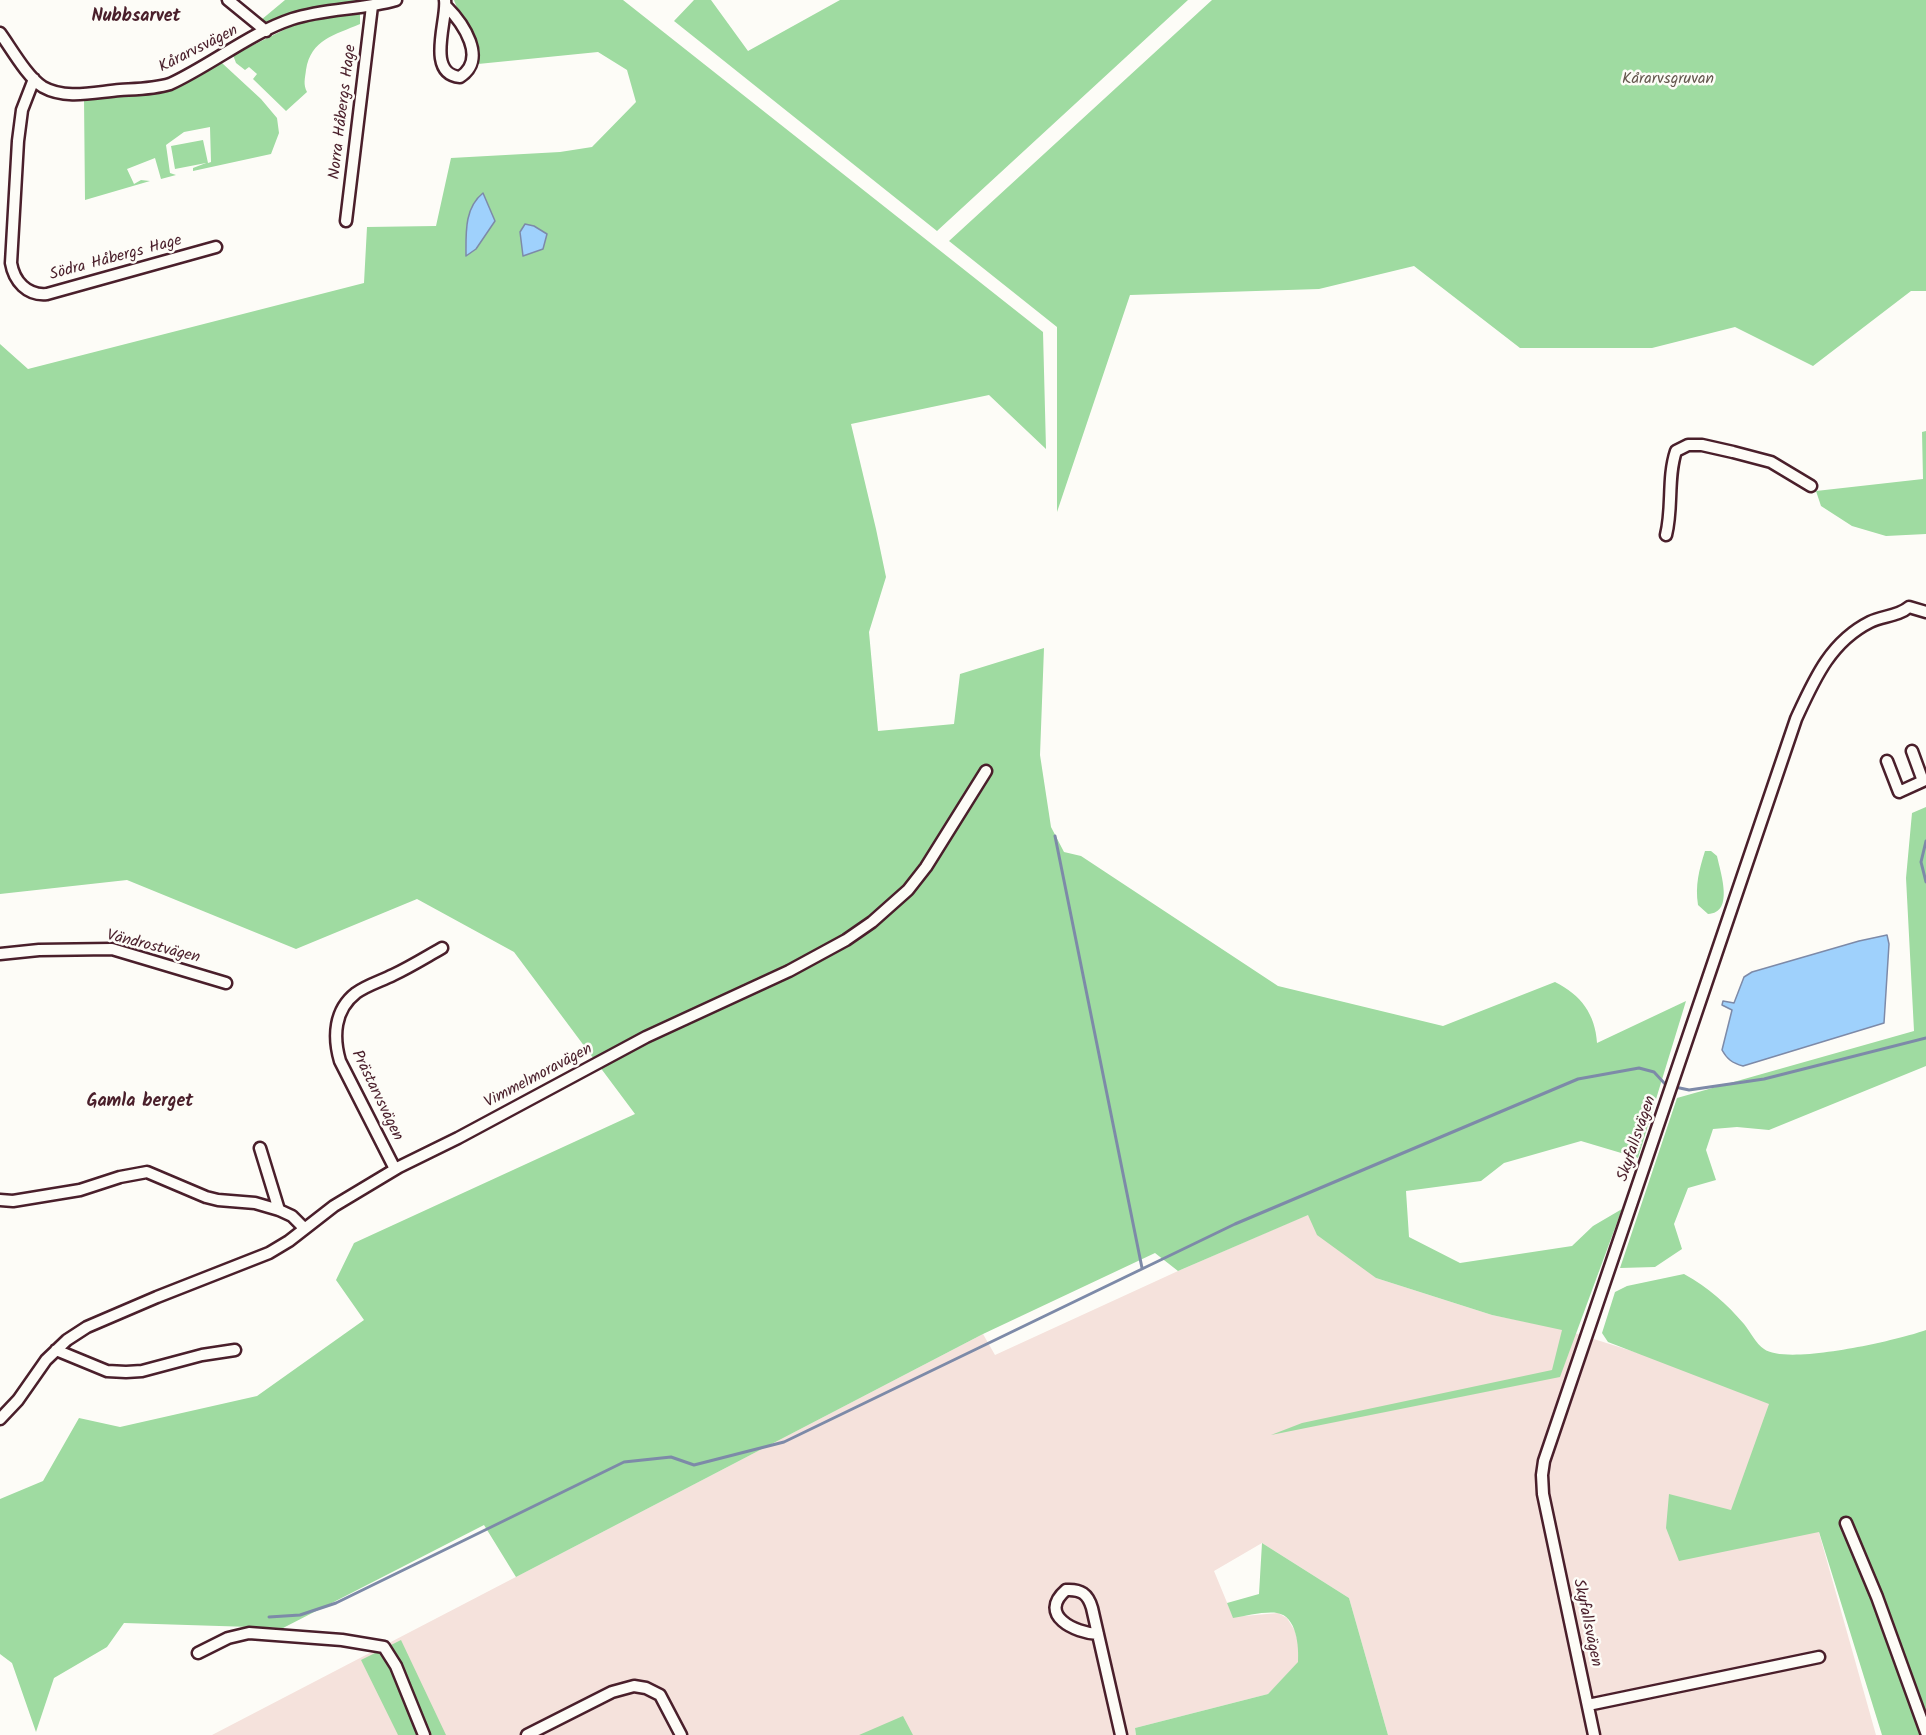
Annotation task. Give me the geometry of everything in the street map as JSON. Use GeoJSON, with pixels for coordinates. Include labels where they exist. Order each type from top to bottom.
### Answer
{"type":"FeatureCollection","features":[{"type":"Feature","properties":{"kind":"street"},"geometry":{"type":"LineString","coordinates":[[228,0],[266,32]]}},
{"type":"Feature","properties":{"kind":"street","name":"Kårarvsvägen"},"geometry":{"type":"LineString","coordinates":[[0,33],[33,79],[51,91],[70,94],[163,86],[197,71],[293,19],[396,0]]}},
{"type":"Feature","properties":{"kind":"street"},"geometry":{"type":"LineString","coordinates":[[445,3],[466,31],[471,45],[470,67],[460,77],[450,75],[441,55],[439,40],[445,3]]}},
{"type":"Feature","properties":{"kind":"street","name":"Norra Håbergs Hage"},"geometry":{"type":"LineString","coordinates":[[346,221],[372,6]]}},
{"type":"Feature","properties":{"kind":"street","name":"Södra Håbergs Hage"},"geometry":{"type":"LineString","coordinates":[[33,79],[22,110],[18,141],[12,263],[15,277],[24,288],[37,294],[47,294],[216,247]]}},
{"type":"Feature","properties":{"kind":"street"},"geometry":{"type":"LineString","coordinates":[[1666,535],[1671,508],[1673,459],[1676,451],[1688,446],[1702,445],[1771,462],[1811,486]]}},
{"type":"Feature","properties":{"kind":"street","name":"Skyfallsvägen"},"geometry":{"type":"LineString","coordinates":[[1594,1735],[1545,1503],[1542,1475],[1544,1461],[1796,719],[1824,662],[1846,639],[1869,622],[1905,611],[1909,607],[1926,612]]}},
{"type":"Feature","properties":{"kind":"street"},"geometry":{"type":"LineString","coordinates":[[1887,761],[1899,792],[1923,781],[1912,751]]}},
{"type":"Feature","properties":{"kind":"street","name":"Vimmelmoravägen"},"geometry":{"type":"LineString","coordinates":[[0,1419],[18,1400],[37,1371],[56,1350],[74,1335],[110,1317],[269,1253],[289,1241],[334,1206],[395,1169],[458,1138],[646,1037],[789,971],[846,940],[872,922],[908,890],[926,867],[986,771]]}},
{"type":"Feature","properties":{"kind":"street","name":"Prästarvsvägen"},"geometry":{"type":"LineString","coordinates":[[395,1169],[339,1061],[335,1041],[337,1021],[347,1002],[355,994],[442,948]]}},
{"type":"Feature","properties":{"kind":"street","name":"Vändrostvägen"},"geometry":{"type":"LineString","coordinates":[[0,954],[39,950],[112,949],[226,983]]}},
{"type":"Feature","properties":{"kind":"street"},"geometry":{"type":"LineString","coordinates":[[260,1148],[279,1210]]}},
{"type":"Feature","properties":{"kind":"street"},"geometry":{"type":"LineString","coordinates":[[0,1200],[13,1201],[80,1190],[120,1177],[147,1172],[206,1197],[255,1203],[279,1210],[292,1216],[304,1228]]}},
{"type":"Feature","properties":{"kind":"street"},"geometry":{"type":"LineString","coordinates":[[56,1350],[106,1371],[126,1372],[142,1371],[202,1355],[235,1350]]}},
{"type":"Feature","properties":{"kind":"street"},"geometry":{"type":"LineString","coordinates":[[1846,1523],[1877,1597],[1926,1732]]}},
{"type":"Feature","properties":{"kind":"street"},"geometry":{"type":"LineString","coordinates":[[1098,1634],[1089,1634],[1070,1627],[1058,1617],[1056,1606],[1060,1595],[1066,1590],[1079,1591],[1088,1597],[1098,1634],[1121,1735]]}},
{"type":"Feature","properties":{"kind":"street"},"geometry":{"type":"LineString","coordinates":[[198,1653],[228,1638],[249,1633],[342,1640],[384,1647],[396,1666],[424,1735]]}},
{"type":"Feature","properties":{"kind":"street"},"geometry":{"type":"LineString","coordinates":[[1588,1705],[1818,1657]]}},
{"type":"Feature","properties":{"kind":"street"},"geometry":{"type":"LineString","coordinates":[[527,1735],[612,1692],[634,1686],[646,1688],[660,1695],[681,1735]]}},
{"type":"Feature","properties":{"kind":"shaded area"},"geometry":{"type":"Polygon","coordinates":[[[1309,1214],[1376,1278],[1492,1315],[1562,1329],[1781,1398],[1876,1735],[1388,1735],[1349,1598],[1262,1543],[1214,1571],[1233,1617],[1278,1613],[1287,1618],[1295,1631],[1299,1646],[1299,1662],[1268,1694],[1135,1728],[1136,1735],[212,1735],[983,1334],[995,1355],[1309,1214]]]}},
{"type":"Feature","properties":{"kind":"green space"},"geometry":{"type":"Polygon","coordinates":[[[285,0],[365,0],[306,10],[265,26],[261,20],[285,0]]]}},
{"type":"Feature","properties":{"kind":"green space"},"geometry":{"type":"Polygon","coordinates":[[[454,0],[623,0],[1043,332],[1046,449],[989,395],[851,424],[886,577],[869,632],[878,731],[954,724],[960,674],[1044,648],[1040,755],[1051,827],[1064,852],[1081,856],[1278,986],[1443,1026],[1555,982],[1572,993],[1585,1006],[1593,1023],[1597,1043],[1686,1001],[1638,1158],[1581,1141],[1504,1163],[1481,1181],[1406,1191],[1409,1237],[1460,1263],[1572,1246],[1593,1226],[1622,1209],[1560,1377],[1271,1435],[1302,1423],[1552,1370],[1562,1330],[1492,1315],[1376,1278],[1317,1235],[1308,1215],[1178,1271],[1155,1253],[983,1334],[516,1577],[484,1525],[283,1628],[124,1623],[107,1647],[54,1678],[36,1732],[12,1663],[0,1654],[0,1499],[43,1481],[79,1418],[120,1427],[257,1396],[364,1320],[336,1280],[354,1243],[635,1114],[514,952],[417,899],[296,949],[127,880],[0,894],[0,344],[28,369],[364,283],[367,227],[436,226],[451,158],[560,152],[592,147],[636,102],[627,70],[598,52],[478,64],[454,0]]]}},
{"type":"Feature","properties":{"kind":"green space"},"geometry":{"type":"Polygon","coordinates":[[[694,0],[711,0],[748,51],[840,0],[1188,0],[937,231],[674,21],[694,0]]]}},
{"type":"Feature","properties":{"kind":"green space","name":"Kårarvsgruvan"},"geometry":{"type":"Polygon","coordinates":[[[1212,0],[1926,0],[1926,291],[1911,291],[1813,366],[1735,327],[1652,348],[1520,348],[1414,266],[1319,289],[1130,295],[1057,512],[1057,327],[949,241],[1212,0]]]}},
{"type":"Feature","properties":{"kind":"green space"},"geometry":{"type":"Polygon","coordinates":[[[360,13],[360,24],[333,35],[313,51],[306,70],[307,92],[286,111],[253,79],[257,74],[249,67],[245,70],[236,63],[233,55],[302,21],[360,13]]]}},
{"type":"Feature","properties":{"kind":"green space"},"geometry":{"type":"Polygon","coordinates":[[[222,63],[261,99],[277,118],[279,133],[271,154],[193,171],[193,168],[206,163],[175,169],[171,146],[203,140],[208,163],[211,162],[210,127],[184,132],[166,145],[170,173],[176,175],[161,179],[155,158],[127,169],[134,184],[141,180],[150,181],[85,200],[84,98],[131,96],[172,90],[222,63]]]}},
{"type":"Feature","properties":{"kind":"green space"},"geometry":{"type":"Polygon","coordinates":[[[1926,431],[1926,534],[1886,536],[1852,526],[1821,506],[1816,491],[1923,479],[1922,432],[1926,431]]]}},
{"type":"Feature","properties":{"kind":"green space"},"geometry":{"type":"Polygon","coordinates":[[[1926,807],[1926,1066],[1769,1130],[1737,1127],[1713,1129],[1706,1150],[1716,1180],[1688,1188],[1674,1224],[1682,1249],[1655,1267],[1620,1268],[1677,1098],[1914,1031],[1906,878],[1912,813],[1926,807]]]}},
{"type":"Feature","properties":{"kind":"green space"},"geometry":{"type":"Polygon","coordinates":[[[1705,851],[1711,851],[1717,856],[1724,890],[1721,907],[1716,912],[1708,914],[1698,905],[1697,898],[1698,878],[1705,851]]]}},
{"type":"Feature","properties":{"kind":"green space"},"geometry":{"type":"Polygon","coordinates":[[[1684,1274],[1724,1303],[1761,1347],[1776,1353],[1795,1355],[1844,1350],[1893,1340],[1926,1330],[1926,1735],[1882,1735],[1819,1532],[1679,1561],[1666,1528],[1669,1494],[1731,1510],[1769,1404],[1608,1342],[1602,1333],[1615,1292],[1627,1286],[1684,1274]]]}},
{"type":"Feature","properties":{"kind":"green space"},"geometry":{"type":"Polygon","coordinates":[[[1262,1543],[1349,1598],[1388,1735],[1136,1735],[1135,1728],[1268,1694],[1298,1662],[1298,1648],[1293,1626],[1284,1615],[1267,1613],[1233,1618],[1227,1603],[1259,1594],[1262,1543]]]}},
{"type":"Feature","properties":{"kind":"green space"},"geometry":{"type":"Polygon","coordinates":[[[401,1640],[446,1735],[398,1735],[361,1660],[401,1640]]]}},
{"type":"Feature","properties":{"kind":"green space"},"geometry":{"type":"Polygon","coordinates":[[[903,1716],[913,1735],[859,1735],[903,1716]]]}},
{"type":"Feature","properties":{"kind":"water"},"geometry":{"type":"Polygon","coordinates":[[[483,193],[495,221],[476,249],[466,256],[466,230],[469,214],[472,206],[483,193]]]}},
{"type":"Feature","properties":{"kind":"water"},"geometry":{"type":"Polygon","coordinates":[[[525,224],[534,226],[547,234],[543,249],[523,256],[520,232],[525,224]]]}},
{"type":"Feature","properties":{"kind":"water"},"geometry":{"type":"Polygon","coordinates":[[[1887,935],[1889,944],[1884,1023],[1743,1066],[1726,1056],[1722,1050],[1732,1010],[1722,1005],[1723,1001],[1734,1003],[1744,977],[1752,972],[1887,935]]]}},
{"type":"Feature","properties":{"kind":"waterway"},"geometry":{"type":"LineString","coordinates":[[1055,836],[1142,1268]]}},
{"type":"Feature","properties":{"kind":"waterway"},"geometry":{"type":"LineString","coordinates":[[1926,841],[1921,862],[1926,882]]}},
{"type":"Feature","properties":{"kind":"waterway"},"geometry":{"type":"LineString","coordinates":[[269,1617],[300,1615],[336,1603],[624,1462],[671,1457],[694,1465],[784,1442],[1235,1224],[1578,1079],[1639,1068],[1654,1072],[1666,1085],[1689,1090],[1764,1079],[1926,1038]]}},
{"type":"Feature","properties":{"kind":"district","name":"Nubbsarvet"},"geometry":{"type":"Point","coordinates":[136,18]}},
{"type":"Feature","properties":{"kind":"district","name":"Gamla berget"},"geometry":{"type":"Point","coordinates":[140,1103]}}]}
